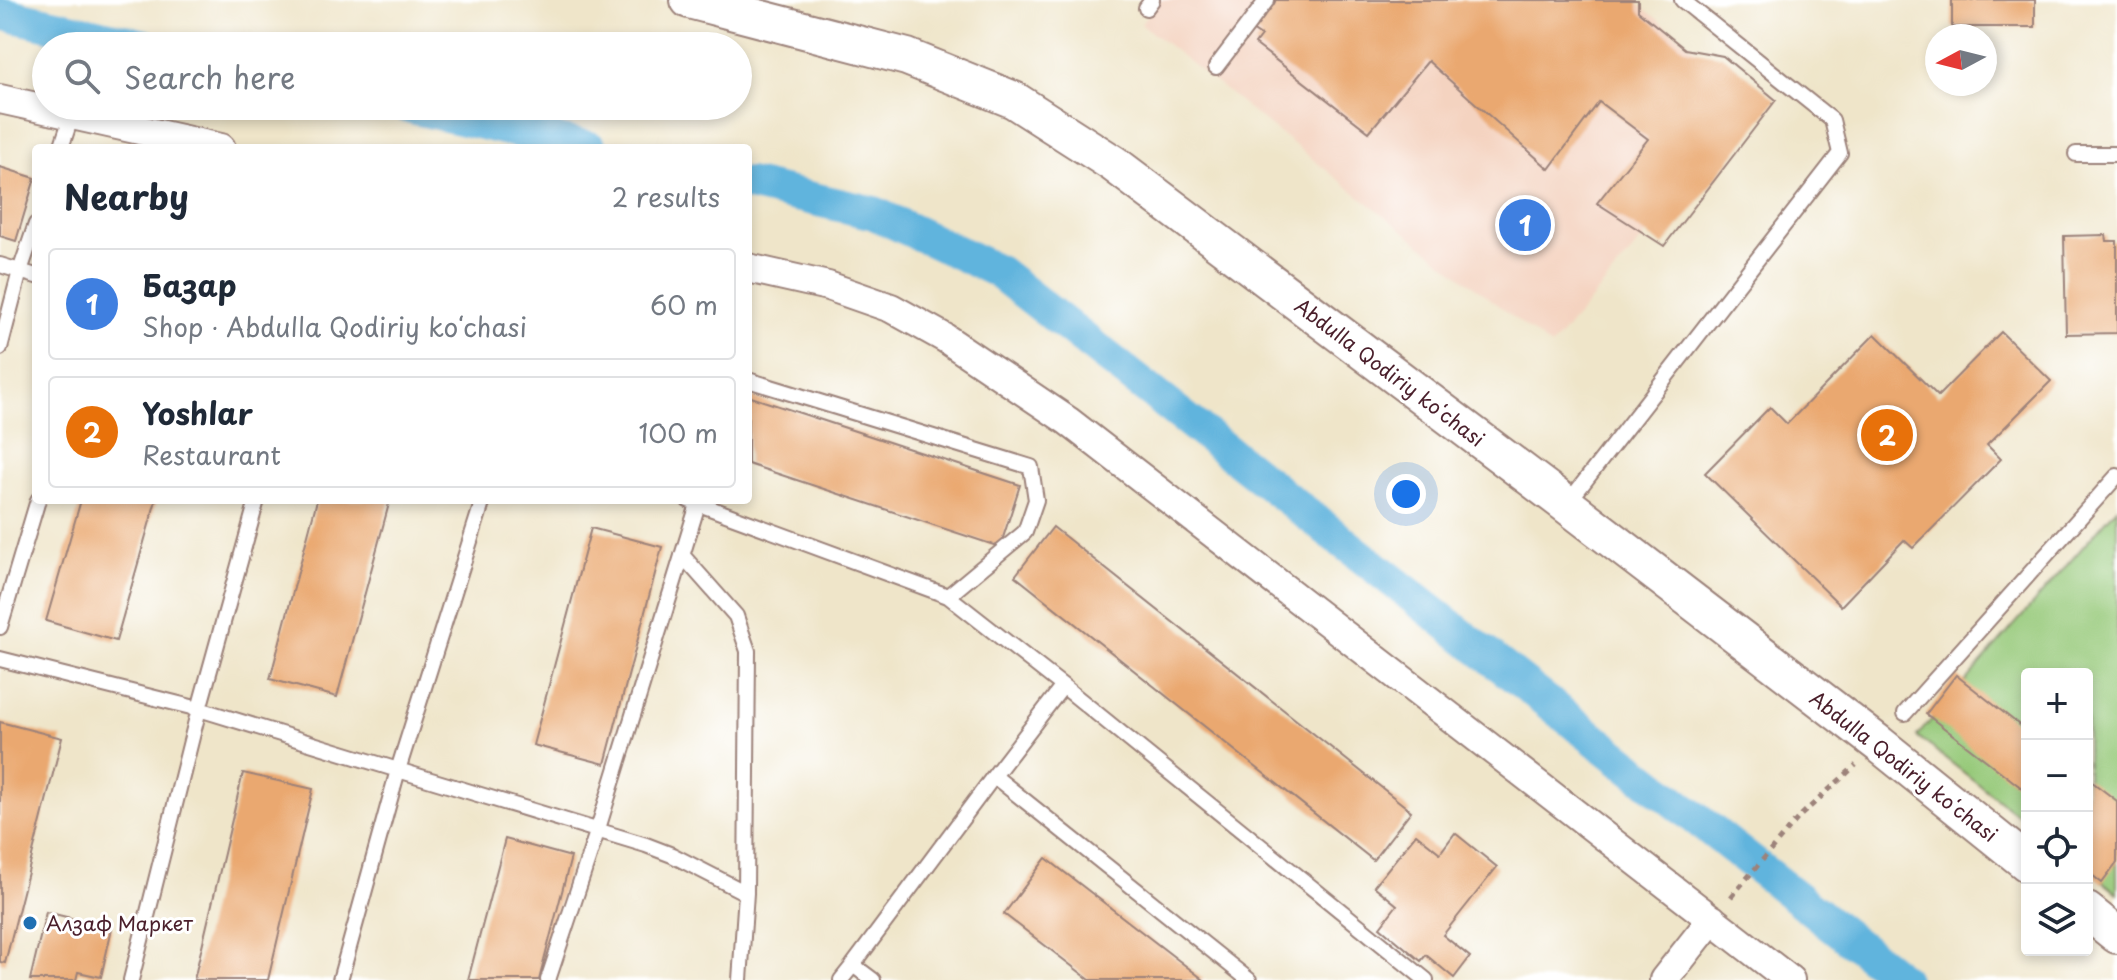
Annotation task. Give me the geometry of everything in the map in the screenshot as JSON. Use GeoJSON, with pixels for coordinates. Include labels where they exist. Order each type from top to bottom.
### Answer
{"type":"FeatureCollection","features":[{"type":"Feature","properties":{"kind":"street","name":"Abdulla Qodiriy koʻchasi"},"geometry":{"type":"LineString","coordinates":[[689,0],[907,57],[1014,100],[1114,164],[1567,505],[1879,744],[2021,858]]}},
{"type":"Feature","properties":{"kind":"street"},"geometry":{"type":"LineString","coordinates":[[0,99],[32,106]]}},
{"type":"Feature","properties":{"kind":"street"},"geometry":{"type":"LineString","coordinates":[[95,120],[203,144]]}},
{"type":"Feature","properties":{"kind":"street"},"geometry":{"type":"LineString","coordinates":[[752,269],[828,286],[891,308],[945,338],[1043,404],[1790,980]]}},
{"type":"Feature","properties":{"kind":"street"},"geometry":{"type":"LineString","coordinates":[[2093,916],[2117,935]]}},
{"type":"Feature","properties":{"kind":"street"},"geometry":{"type":"LineString","coordinates":[[1664,980],[1712,919]]}},
{"type":"Feature","properties":{"kind":"lane"},"geometry":{"type":"LineString","coordinates":[[1216,67],[1267,0]]}},
{"type":"Feature","properties":{"kind":"lane"},"geometry":{"type":"LineString","coordinates":[[1567,505],[1840,153],[1832,120],[1682,0]]}},
{"type":"Feature","properties":{"kind":"lane"},"geometry":{"type":"LineString","coordinates":[[62,144],[70,120]]}},
{"type":"Feature","properties":{"kind":"lane"},"geometry":{"type":"LineString","coordinates":[[2076,154],[2117,154]]}},
{"type":"Feature","properties":{"kind":"lane"},"geometry":{"type":"LineString","coordinates":[[0,348],[32,236]]}},
{"type":"Feature","properties":{"kind":"lane"},"geometry":{"type":"LineString","coordinates":[[0,265],[32,275]]}},
{"type":"Feature","properties":{"kind":"lane"},"geometry":{"type":"LineString","coordinates":[[752,381],[1031,467],[1036,500],[1025,532],[948,596]]}},
{"type":"Feature","properties":{"kind":"lane"},"geometry":{"type":"LineString","coordinates":[[1905,713],[2117,476]]}},
{"type":"Feature","properties":{"kind":"lane"},"geometry":{"type":"LineString","coordinates":[[0,627],[37,504]]}},
{"type":"Feature","properties":{"kind":"lane"},"geometry":{"type":"LineString","coordinates":[[131,980],[199,709],[256,504]]}},
{"type":"Feature","properties":{"kind":"lane"},"geometry":{"type":"LineString","coordinates":[[340,980],[398,770],[482,504]]}},
{"type":"Feature","properties":{"kind":"lane"},"geometry":{"type":"LineString","coordinates":[[548,980],[682,555],[693,504]]}},
{"type":"Feature","properties":{"kind":"lane"},"geometry":{"type":"LineString","coordinates":[[698,504],[948,596],[1426,980]]}},
{"type":"Feature","properties":{"kind":"lane"},"geometry":{"type":"LineString","coordinates":[[682,555],[736,616],[748,651],[746,893],[740,980]]}},
{"type":"Feature","properties":{"kind":"lane"},"geometry":{"type":"LineString","coordinates":[[0,659],[199,709],[646,845],[746,893]]}},
{"type":"Feature","properties":{"kind":"lane"},"geometry":{"type":"LineString","coordinates":[[841,980],[1063,686]]}},
{"type":"Feature","properties":{"kind":"lane"},"geometry":{"type":"LineString","coordinates":[[994,776],[1249,980]]}},
{"type":"Feature","properties":{"kind":"lane"},"geometry":{"type":"LineString","coordinates":[[853,965],[873,980]]}},
{"type":"Feature","properties":{"kind":"path"},"geometry":{"type":"LineString","coordinates":[[1712,919],[1799,817]]}},
{"type":"Feature","properties":{"kind":"shaded area"},"geometry":{"type":"Polygon","coordinates":[[[1159,0],[1634,0],[1759,102],[1551,347],[1141,24],[1159,0]]]}},
{"type":"Feature","properties":{"kind":"green space"},"geometry":{"type":"Polygon","coordinates":[[[2117,508],[2117,893],[2093,874],[2093,668],[2021,668],[2021,817],[1917,736],[2117,508]]]}},
{"type":"Feature","properties":{"kind":"building"},"geometry":{"type":"Polygon","coordinates":[[[1276,0],[1638,0],[1638,11],[1685,49],[1723,56],[1776,100],[1664,246],[1597,203],[1648,139],[1599,102],[1549,169],[1428,61],[1369,132],[1255,44],[1261,36],[1252,30],[1276,0]]]}},
{"type":"Feature","properties":{"kind":"building"},"geometry":{"type":"Polygon","coordinates":[[[1952,0],[2035,0],[2035,27],[1952,24],[1952,0]]]}},
{"type":"Feature","properties":{"kind":"building"},"geometry":{"type":"Polygon","coordinates":[[[0,167],[32,177],[32,188],[16,241],[0,236],[0,167]]]}},
{"type":"Feature","properties":{"kind":"building"},"geometry":{"type":"Polygon","coordinates":[[[2106,235],[2107,241],[2117,241],[2117,333],[2066,334],[2064,236],[2106,235]]]}},
{"type":"Feature","properties":{"kind":"building"},"geometry":{"type":"Polygon","coordinates":[[[2001,332],[2051,381],[1987,445],[2001,459],[1913,548],[1904,540],[1841,606],[1705,473],[1770,407],[1787,424],[1875,334],[1938,396],[2001,332]]]}},
{"type":"Feature","properties":{"kind":"building"},"geometry":{"type":"Polygon","coordinates":[[[752,397],[1020,485],[1000,547],[752,465],[752,397]]]}},
{"type":"Feature","properties":{"kind":"building"},"geometry":{"type":"Polygon","coordinates":[[[80,504],[155,504],[116,641],[46,621],[80,504]]]}},
{"type":"Feature","properties":{"kind":"building"},"geometry":{"type":"Polygon","coordinates":[[[316,504],[389,504],[337,697],[270,679],[316,504]]]}},
{"type":"Feature","properties":{"kind":"building"},"geometry":{"type":"Polygon","coordinates":[[[1053,527],[1411,811],[1373,860],[1015,576],[1053,527]]]}},
{"type":"Feature","properties":{"kind":"building"},"geometry":{"type":"Polygon","coordinates":[[[591,528],[662,547],[605,764],[533,745],[591,528]]]}},
{"type":"Feature","properties":{"kind":"building"},"geometry":{"type":"Polygon","coordinates":[[[1956,675],[2021,726],[2021,787],[1926,714],[1956,675]]]}},
{"type":"Feature","properties":{"kind":"building"},"geometry":{"type":"Polygon","coordinates":[[[0,722],[62,738],[5,963],[0,962],[0,722]]]}},
{"type":"Feature","properties":{"kind":"building"},"geometry":{"type":"Polygon","coordinates":[[[243,773],[313,789],[268,980],[194,980],[243,773]]]}},
{"type":"Feature","properties":{"kind":"building"},"geometry":{"type":"Polygon","coordinates":[[[2093,783],[2117,801],[2117,863],[2102,883],[2093,876],[2093,783]]]}},
{"type":"Feature","properties":{"kind":"building"},"geometry":{"type":"Polygon","coordinates":[[[1455,833],[1497,867],[1443,935],[1470,957],[1454,978],[1426,955],[1421,961],[1380,927],[1397,905],[1374,886],[1416,834],[1440,853],[1455,833]]]}},
{"type":"Feature","properties":{"kind":"building"},"geometry":{"type":"Polygon","coordinates":[[[505,839],[571,857],[539,980],[468,980],[505,839]]]}},
{"type":"Feature","properties":{"kind":"building"},"geometry":{"type":"Polygon","coordinates":[[[1046,858],[1204,980],[1090,980],[1004,914],[1046,858]]]}},
{"type":"Feature","properties":{"kind":"building"},"geometry":{"type":"Polygon","coordinates":[[[46,912],[112,928],[101,977],[78,972],[76,980],[30,980],[46,912]]]}},
{"type":"Feature","properties":{"kind":"waterway"},"geometry":{"type":"LineString","coordinates":[[0,13],[83,32]]}},
{"type":"Feature","properties":{"kind":"waterway"},"geometry":{"type":"LineString","coordinates":[[468,120],[573,144]]}},
{"type":"Feature","properties":{"kind":"waterway"},"geometry":{"type":"LineString","coordinates":[[752,185],[874,213],[997,271],[1902,980]]}},
{"type":"Feature","properties":{"kind":"place","name":"Базар"},"geometry":{"type":"Point","coordinates":[1525,225]}},
{"type":"Feature","properties":{"kind":"place","name":"Yoshlar"},"geometry":{"type":"Point","coordinates":[1887,435]}},
{"type":"Feature","properties":{"kind":"place","name":"Алзаф Маркет"},"geometry":{"type":"Point","coordinates":[30,923]}}]}
